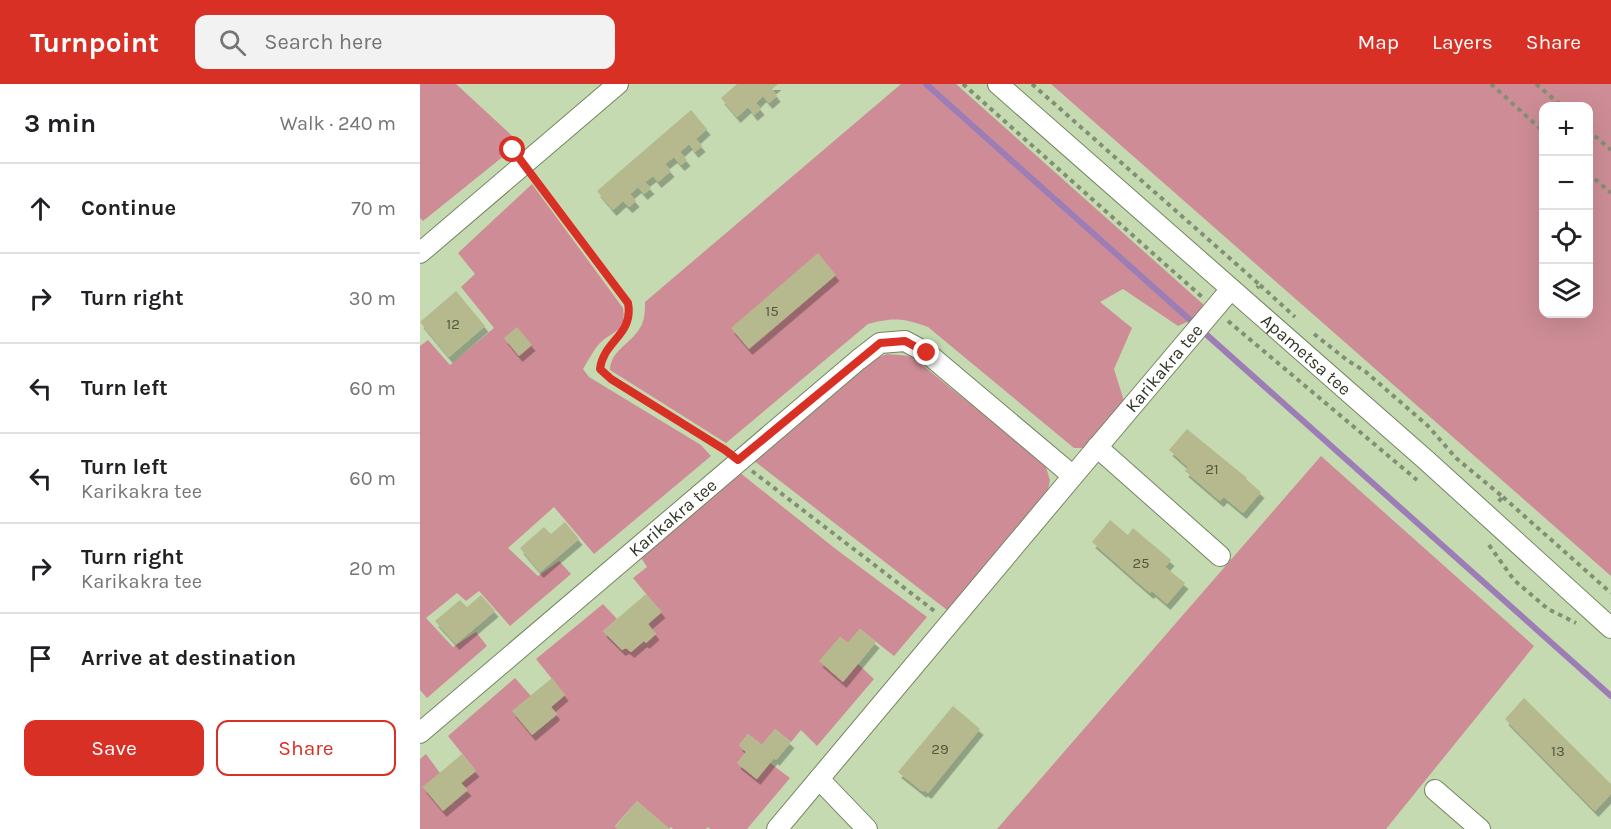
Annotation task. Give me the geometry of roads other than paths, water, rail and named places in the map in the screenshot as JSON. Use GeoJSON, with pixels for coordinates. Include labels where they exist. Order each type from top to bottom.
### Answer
{"type":"FeatureCollection","features":[{"type":"Feature","properties":{"kind":"street"},"geometry":{"type":"LineString","coordinates":[[420,253],[618,84]]}},
{"type":"Feature","properties":{"kind":"street","name":"Apametsa tee"},"geometry":{"type":"LineString","coordinates":[[998,84],[1435,468],[1611,627]]}},
{"type":"Feature","properties":{"kind":"street","name":"Karikakra tee"},"geometry":{"type":"LineString","coordinates":[[777,829],[1231,288]]}},
{"type":"Feature","properties":{"kind":"street","name":"Karikakra tee"},"geometry":{"type":"LineString","coordinates":[[420,733],[732,451],[880,343],[905,341],[927,353],[1073,476]]}},
{"type":"Feature","properties":{"kind":"street"},"geometry":{"type":"LineString","coordinates":[[1097,447],[1220,556]]}},
{"type":"Feature","properties":{"kind":"street"},"geometry":{"type":"LineString","coordinates":[[819,779],[867,829]]}},
{"type":"Feature","properties":{"kind":"street"},"geometry":{"type":"LineString","coordinates":[[1436,790],[1480,829]]}},
{"type":"Feature","properties":{"kind":"waterway"},"geometry":{"type":"LineString","coordinates":[[926,84],[1611,696]]}}]}
